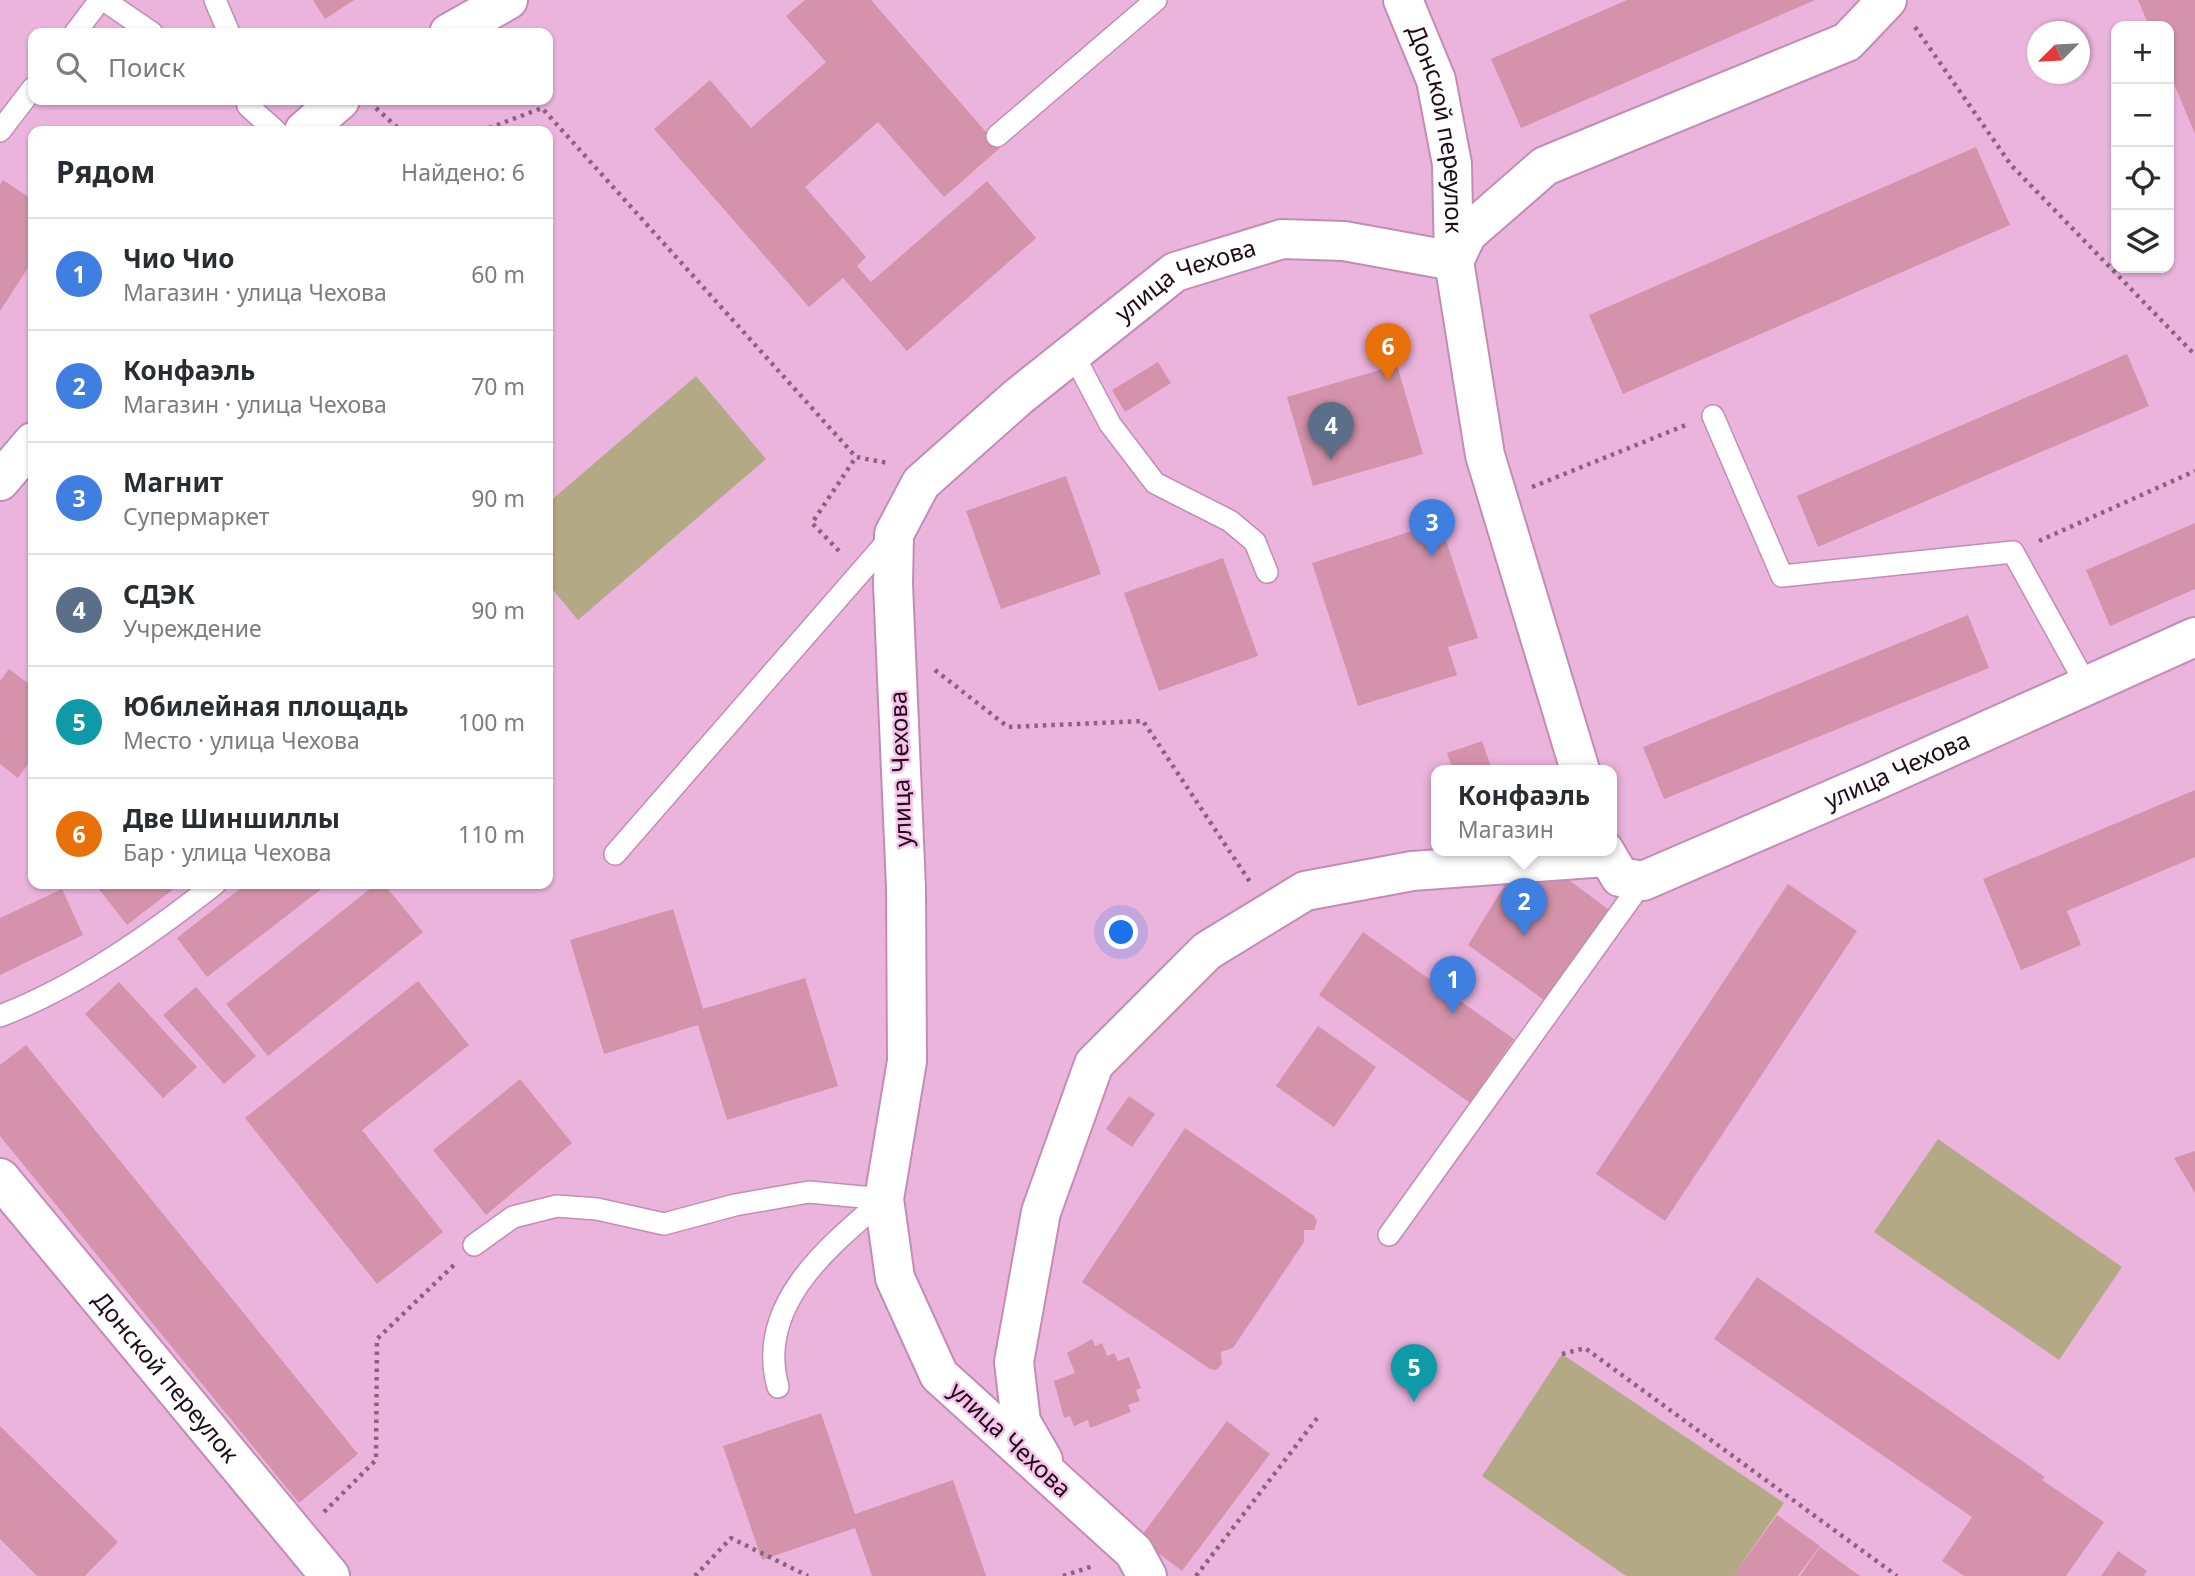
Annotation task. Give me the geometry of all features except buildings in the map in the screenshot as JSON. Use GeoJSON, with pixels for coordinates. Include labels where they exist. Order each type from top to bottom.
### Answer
{"type":"FeatureCollection","features":[{"type":"Feature","properties":{"kind":"street"},"geometry":{"type":"LineString","coordinates":[[458,28],[508,0]]}},
{"type":"Feature","properties":{"kind":"street","name":"Донской переулок"},"geometry":{"type":"LineString","coordinates":[[1403,0],[1436,80],[1452,164],[1454,261],[1485,455],[1578,765]]}},
{"type":"Feature","properties":{"kind":"street"},"geometry":{"type":"LineString","coordinates":[[1454,261],[1467,234],[1545,166],[1847,42],[1899,11]]}},
{"type":"Feature","properties":{"kind":"street"},"geometry":{"type":"LineString","coordinates":[[309,126],[334,105]]}},
{"type":"Feature","properties":{"kind":"street","name":"улица Чехова"},"geometry":{"type":"LineString","coordinates":[[1147,1576],[1134,1552],[939,1375],[895,1278],[884,1199],[907,1061],[906,888],[895,639],[894,534],[921,483],[1018,397],[1175,272],[1282,239],[1344,241],[1454,261]]}},
{"type":"Feature","properties":{"kind":"street"},"geometry":{"type":"LineString","coordinates":[[0,481],[28,448]]}},
{"type":"Feature","properties":{"kind":"street","name":"улица Чехова"},"geometry":{"type":"LineString","coordinates":[[1643,881],[2195,637]]}},
{"type":"Feature","properties":{"kind":"street"},"geometry":{"type":"LineString","coordinates":[[1055,1483],[1021,1422],[1014,1362],[1041,1212],[1094,1064],[1207,951],[1305,891],[1412,871],[1582,856]]}},
{"type":"Feature","properties":{"kind":"street"},"geometry":{"type":"LineString","coordinates":[[1606,856],[1620,877],[1643,881]]}},
{"type":"Feature","properties":{"kind":"street","name":"Донской переулок"},"geometry":{"type":"LineString","coordinates":[[0,1178],[330,1576]]}},
{"type":"Feature","properties":{"kind":"lane"},"geometry":{"type":"LineString","coordinates":[[79,28],[102,0],[144,28]]}},
{"type":"Feature","properties":{"kind":"lane"},"geometry":{"type":"LineString","coordinates":[[215,0],[227,28]]}},
{"type":"Feature","properties":{"kind":"lane"},"geometry":{"type":"LineString","coordinates":[[997,136],[1156,0]]}},
{"type":"Feature","properties":{"kind":"lane"},"geometry":{"type":"LineString","coordinates":[[0,131],[28,95]]}},
{"type":"Feature","properties":{"kind":"lane"},"geometry":{"type":"LineString","coordinates":[[247,105],[270,126]]}},
{"type":"Feature","properties":{"kind":"lane"},"geometry":{"type":"LineString","coordinates":[[1073,354],[1110,424],[1155,483],[1230,521],[1255,542],[1267,572]]}},
{"type":"Feature","properties":{"kind":"lane"},"geometry":{"type":"LineString","coordinates":[[1713,416],[1782,576],[2013,552],[2087,686]]}},
{"type":"Feature","properties":{"kind":"lane"},"geometry":{"type":"LineString","coordinates":[[615,853],[894,534]]}},
{"type":"Feature","properties":{"kind":"lane"},"geometry":{"type":"LineString","coordinates":[[1389,1235],[1643,881]]}},
{"type":"Feature","properties":{"kind":"lane"},"geometry":{"type":"LineString","coordinates":[[0,1016],[26,1006],[152,933],[209,889]]}},
{"type":"Feature","properties":{"kind":"lane"},"geometry":{"type":"LineString","coordinates":[[474,1245],[513,1217],[557,1206],[597,1209],[664,1224],[735,1205],[809,1192],[884,1199]]}},
{"type":"Feature","properties":{"kind":"lane"},"geometry":{"type":"LineString","coordinates":[[778,1387],[772,1366],[775,1337],[791,1293],[832,1243],[884,1199]]}},
{"type":"Feature","properties":{"kind":"path"},"geometry":{"type":"LineString","coordinates":[[1899,11],[2011,165],[2195,355]]}},
{"type":"Feature","properties":{"kind":"path"},"geometry":{"type":"LineString","coordinates":[[373,105],[396,126]]}},
{"type":"Feature","properties":{"kind":"path"},"geometry":{"type":"LineString","coordinates":[[494,126],[542,108],[856,457],[812,523],[860,573]]}},
{"type":"Feature","properties":{"kind":"path"},"geometry":{"type":"LineString","coordinates":[[1499,501],[1674,429]]}},
{"type":"Feature","properties":{"kind":"path"},"geometry":{"type":"LineString","coordinates":[[2054,536],[2195,471]]}},
{"type":"Feature","properties":{"kind":"path"},"geometry":{"type":"LineString","coordinates":[[895,639],[1008,727],[1143,721],[1270,912]]}},
{"type":"Feature","properties":{"kind":"path"},"geometry":{"type":"LineString","coordinates":[[295,1533],[331,1506],[376,1460],[377,1339],[474,1245]]}},
{"type":"Feature","properties":{"kind":"path"},"geometry":{"type":"LineString","coordinates":[[1562,1354],[1585,1348],[1897,1576]]}},
{"type":"Feature","properties":{"kind":"path"},"geometry":{"type":"LineString","coordinates":[[1196,1576],[1318,1417]]}},
{"type":"Feature","properties":{"kind":"path"},"geometry":{"type":"LineString","coordinates":[[695,1576],[731,1538],[808,1576]]}},
{"type":"Feature","properties":{"kind":"shaded area"},"geometry":{"type":"Polygon","coordinates":[[[696,376],[766,459],[578,620],[553,590],[553,499],[696,376]]]}},
{"type":"Feature","properties":{"kind":"shaded area"},"geometry":{"type":"Polygon","coordinates":[[[1938,1139],[2122,1267],[2059,1360],[1874,1232],[1938,1139]]]}},
{"type":"Feature","properties":{"kind":"shaded area"},"geometry":{"type":"Polygon","coordinates":[[[1562,1354],[1784,1503],[1733,1576],[1626,1576],[1482,1476],[1562,1354]]]}},
{"type":"Feature","properties":{"kind":"place","name":"Две Шиншиллы"},"geometry":{"type":"Point","coordinates":[1388,381]}},
{"type":"Feature","properties":{"kind":"place","name":"СДЭК"},"geometry":{"type":"Point","coordinates":[1331,460]}},
{"type":"Feature","properties":{"kind":"place","name":"Магнит"},"geometry":{"type":"Point","coordinates":[1432,557]}},
{"type":"Feature","properties":{"kind":"place","name":"Конфаэль"},"geometry":{"type":"Point","coordinates":[1524,936]}},
{"type":"Feature","properties":{"kind":"place","name":"Чио Чио"},"geometry":{"type":"Point","coordinates":[1453,1014]}},
{"type":"Feature","properties":{"kind":"place","name":"Юбилейная площадь"},"geometry":{"type":"Point","coordinates":[1414,1402]}}]}
